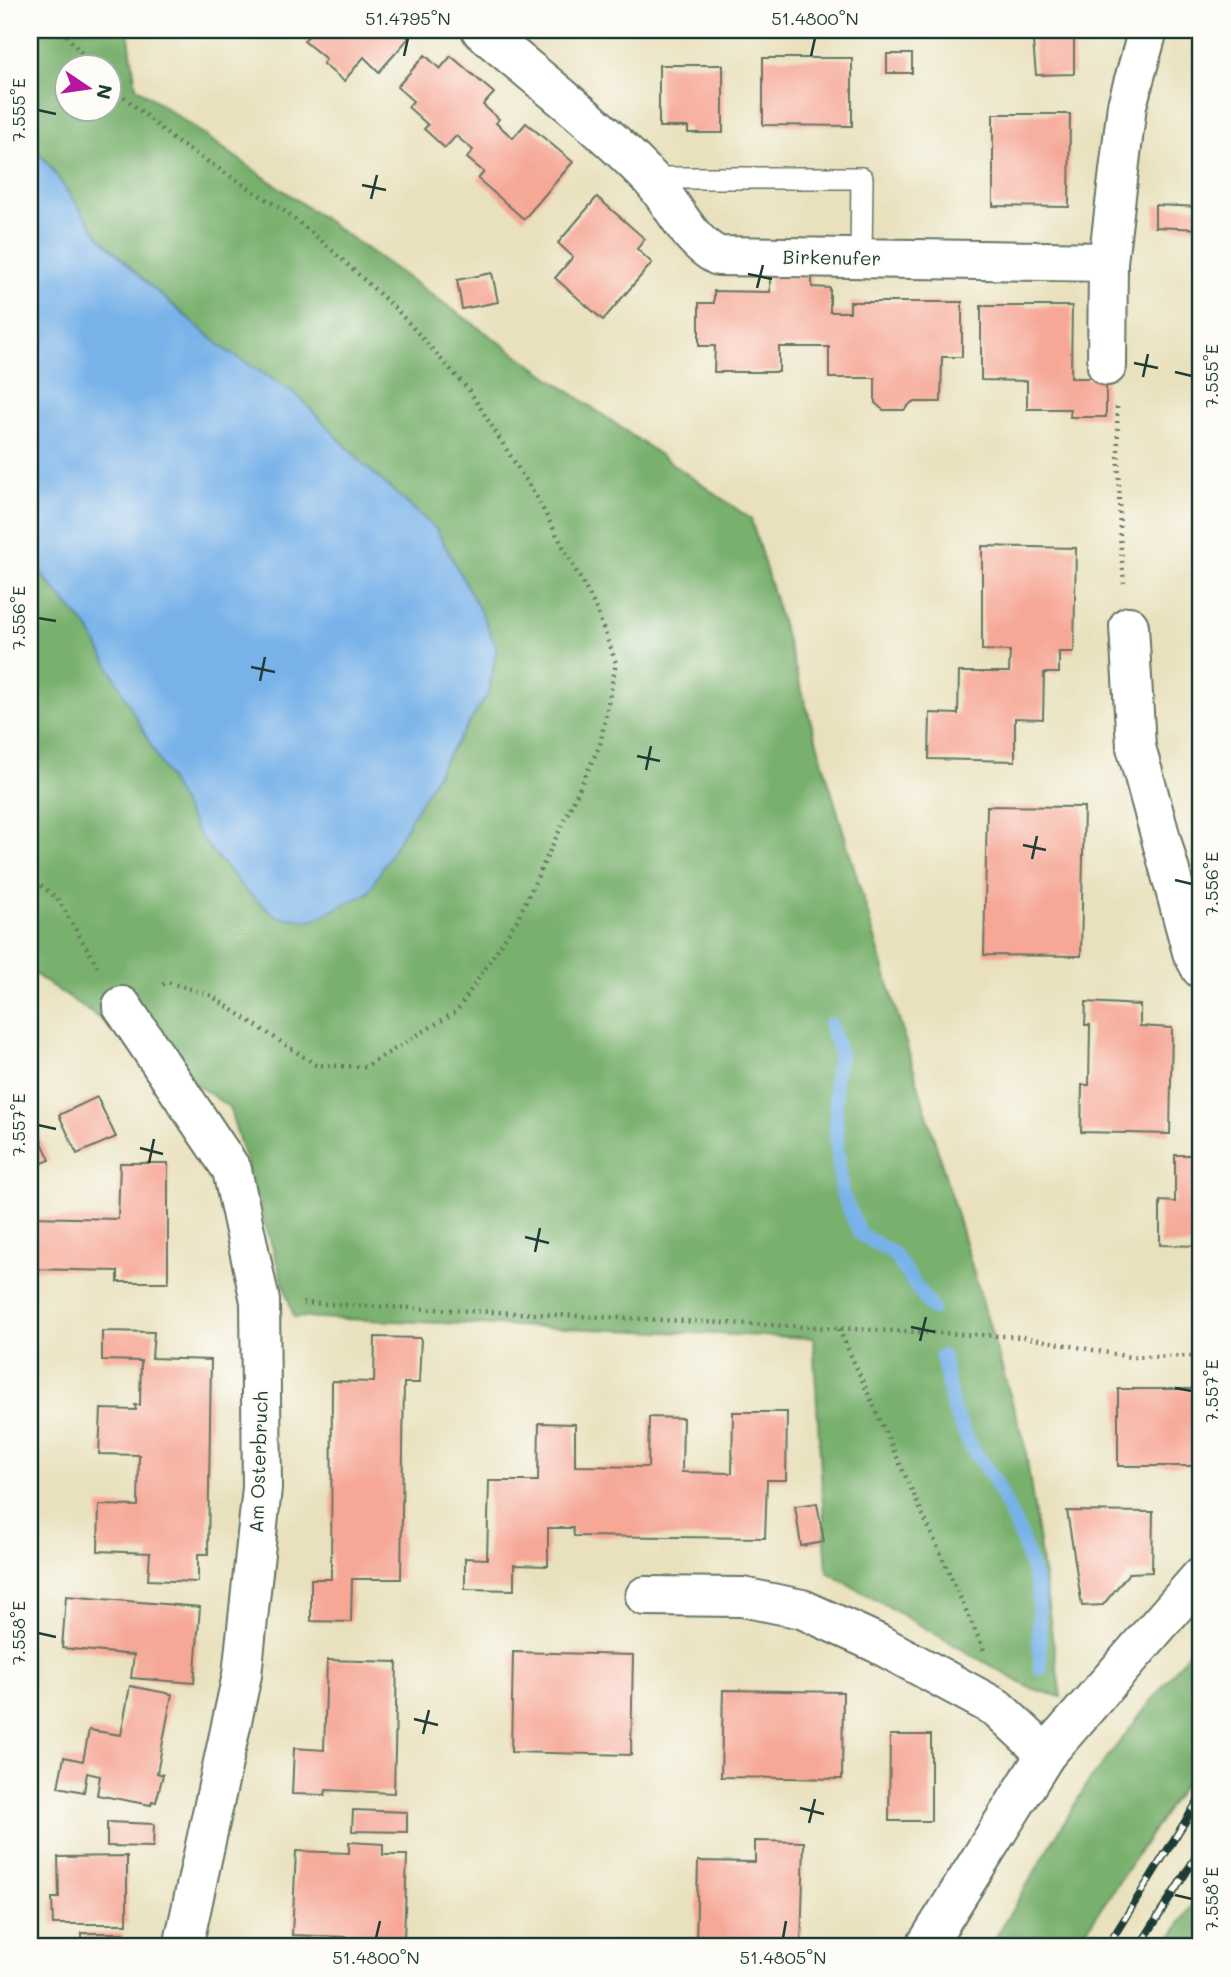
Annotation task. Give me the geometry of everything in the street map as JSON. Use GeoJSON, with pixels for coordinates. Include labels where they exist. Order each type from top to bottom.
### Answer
{"type":"FeatureCollection","features":[{"type":"Feature","properties":{"kind":"street","name":"Birkenufer"},"geometry":{"type":"LineString","coordinates":[[481,30],[651,178],[670,200],[696,241],[718,256],[1108,262]]}},
{"type":"Feature","properties":{"kind":"street"},"geometry":{"type":"LineString","coordinates":[[1107,366],[1108,262],[1127,105],[1148,30]]}},
{"type":"Feature","properties":{"kind":"street"},"geometry":{"type":"LineString","coordinates":[[1129,626],[1136,747],[1192,952],[1201,969]]}},
{"type":"Feature","properties":{"kind":"street","name":"Am Osterbruch"},"geometry":{"type":"LineString","coordinates":[[121,1006],[233,1170],[260,1301],[261,1488],[242,1675],[183,1947]]}},
{"type":"Feature","properties":{"kind":"street"},"geometry":{"type":"LineString","coordinates":[[925,1947],[1046,1754],[1201,1576]]}},
{"type":"Feature","properties":{"kind":"street"},"geometry":{"type":"LineString","coordinates":[[645,1596],[742,1597],[802,1609],[877,1643],[998,1708],[1046,1754]]}},
{"type":"Feature","properties":{"kind":"lane"},"geometry":{"type":"LineString","coordinates":[[651,178],[862,178],[861,258]]}},
{"type":"Feature","properties":{"kind":"path"},"geometry":{"type":"LineString","coordinates":[[62,30],[80,52]]}},
{"type":"Feature","properties":{"kind":"path"},"geometry":{"type":"LineString","coordinates":[[30,877],[57,898],[121,1006],[167,982],[210,995],[316,1065],[365,1067],[457,1011],[517,920],[600,745],[616,663],[595,606],[537,498],[468,390],[396,309],[323,242],[286,212],[174,140],[122,95]]}},
{"type":"Feature","properties":{"kind":"path"},"geometry":{"type":"LineString","coordinates":[[1107,366],[1117,384],[1120,537],[1129,626]]}},
{"type":"Feature","properties":{"kind":"path"},"geometry":{"type":"LineString","coordinates":[[260,1301],[1024,1337],[1130,1357],[1201,1356]]}},
{"type":"Feature","properties":{"kind":"path"},"geometry":{"type":"LineString","coordinates":[[839,1329],[995,1673],[998,1708]]}},
{"type":"Feature","properties":{"kind":"green space"},"geometry":{"type":"Polygon","coordinates":[[[30,30],[128,30],[136,87],[751,519],[1025,1446],[1061,1697],[1028,1687],[827,1572],[813,1338],[294,1317],[229,1107],[30,971],[30,561],[89,629],[127,695],[445,760],[489,692],[436,529],[365,466],[296,394],[224,349],[148,284],[100,237],[45,160],[30,146],[30,30]]]}},
{"type":"Feature","properties":{"kind":"green space"},"geometry":{"type":"Polygon","coordinates":[[[1201,1637],[1201,1759],[1075,1947],[990,1947],[1087,1784],[1201,1637]]]}},
{"type":"Feature","properties":{"kind":"green space"},"geometry":{"type":"Polygon","coordinates":[[[1201,1891],[1201,1947],[1165,1947],[1201,1891]]]}},
{"type":"Feature","properties":{"kind":"water"},"geometry":{"type":"Polygon","coordinates":[[[30,146],[45,160],[100,237],[148,284],[224,349],[296,394],[365,466],[436,529],[483,616],[497,648],[489,692],[445,760],[368,893],[312,921],[277,917],[246,891],[200,837],[89,629],[30,561],[30,146]]]}},
{"type":"Feature","properties":{"kind":"building"},"geometry":{"type":"Polygon","coordinates":[[[313,30],[399,30],[409,38],[379,72],[364,57],[344,81],[323,64],[326,59],[304,41],[313,30]]]}},
{"type":"Feature","properties":{"kind":"building"},"geometry":{"type":"Polygon","coordinates":[[[1032,30],[1086,30],[1074,32],[1074,74],[1036,75],[1032,30]]]}},
{"type":"Feature","properties":{"kind":"building"},"geometry":{"type":"Polygon","coordinates":[[[887,54],[912,54],[912,73],[887,73],[887,54]]]}},
{"type":"Feature","properties":{"kind":"building"},"geometry":{"type":"Polygon","coordinates":[[[425,55],[440,69],[451,56],[494,93],[483,105],[499,119],[496,123],[513,138],[526,123],[573,162],[524,219],[478,179],[484,172],[467,158],[473,150],[456,136],[445,148],[424,129],[428,125],[408,107],[413,101],[397,87],[425,55]]]}},
{"type":"Feature","properties":{"kind":"building"},"geometry":{"type":"Polygon","coordinates":[[[763,58],[852,58],[852,126],[763,125],[763,58]]]}},
{"type":"Feature","properties":{"kind":"building"},"geometry":{"type":"Polygon","coordinates":[[[659,65],[723,65],[723,133],[688,133],[688,127],[659,127],[659,65]]]}},
{"type":"Feature","properties":{"kind":"building"},"geometry":{"type":"Polygon","coordinates":[[[993,114],[1070,114],[1069,207],[993,206],[993,114]]]}},
{"type":"Feature","properties":{"kind":"building"},"geometry":{"type":"Polygon","coordinates":[[[597,197],[645,239],[637,249],[652,263],[603,320],[555,278],[573,257],[558,243],[597,197]]]}},
{"type":"Feature","properties":{"kind":"building"},"geometry":{"type":"Polygon","coordinates":[[[1155,205],[1201,207],[1201,229],[1155,227],[1155,205]]]}},
{"type":"Feature","properties":{"kind":"building"},"geometry":{"type":"Polygon","coordinates":[[[492,273],[498,302],[462,309],[457,280],[492,273]]]}},
{"type":"Feature","properties":{"kind":"building"},"geometry":{"type":"Polygon","coordinates":[[[770,276],[812,276],[812,287],[830,288],[830,312],[850,312],[850,302],[962,302],[962,357],[942,357],[941,402],[912,402],[904,410],[883,410],[875,403],[875,378],[829,378],[829,347],[779,347],[779,372],[714,372],[715,346],[699,346],[699,303],[714,303],[714,291],[770,292],[770,276]]]}},
{"type":"Feature","properties":{"kind":"building"},"geometry":{"type":"Polygon","coordinates":[[[981,306],[1072,306],[1071,378],[1106,378],[1106,417],[1070,417],[1071,409],[1027,409],[1027,381],[981,380],[981,306]]]}},
{"type":"Feature","properties":{"kind":"building"},"geometry":{"type":"Polygon","coordinates":[[[982,546],[1076,548],[1074,652],[1059,652],[1059,673],[1044,673],[1043,719],[1015,718],[1015,761],[929,759],[930,713],[958,714],[959,672],[1009,672],[1010,651],[982,650],[982,546]]]}},
{"type":"Feature","properties":{"kind":"building"},"geometry":{"type":"Polygon","coordinates":[[[987,806],[1084,807],[1081,956],[984,955],[987,806]]]}},
{"type":"Feature","properties":{"kind":"building"},"geometry":{"type":"Polygon","coordinates":[[[1086,1002],[1140,1005],[1140,1026],[1172,1028],[1170,1134],[1081,1132],[1082,1085],[1089,1085],[1090,1025],[1085,1025],[1086,1002]]]}},
{"type":"Feature","properties":{"kind":"building"},"geometry":{"type":"Polygon","coordinates":[[[97,1097],[116,1137],[77,1154],[59,1115],[97,1097]]]}},
{"type":"Feature","properties":{"kind":"building"},"geometry":{"type":"Polygon","coordinates":[[[30,1116],[50,1160],[30,1168],[30,1116]]]}},
{"type":"Feature","properties":{"kind":"building"},"geometry":{"type":"Polygon","coordinates":[[[1175,1155],[1201,1155],[1201,1246],[1160,1245],[1160,1201],[1175,1202],[1175,1155]]]}},
{"type":"Feature","properties":{"kind":"building"},"geometry":{"type":"Polygon","coordinates":[[[120,1163],[168,1163],[168,1282],[118,1282],[118,1271],[30,1269],[30,1217],[118,1219],[120,1163]]]}},
{"type":"Feature","properties":{"kind":"building"},"geometry":{"type":"Polygon","coordinates":[[[102,1331],[154,1332],[152,1358],[211,1360],[208,1554],[198,1554],[198,1582],[148,1580],[150,1553],[98,1551],[99,1505],[138,1506],[139,1455],[99,1454],[101,1409],[136,1410],[135,1405],[140,1405],[141,1361],[102,1360],[102,1331]]]}},
{"type":"Feature","properties":{"kind":"building"},"geometry":{"type":"Polygon","coordinates":[[[375,1337],[421,1338],[419,1383],[404,1383],[401,1579],[352,1579],[351,1622],[311,1621],[311,1579],[331,1579],[332,1381],[374,1382],[375,1337]]]}},
{"type":"Feature","properties":{"kind":"building"},"geometry":{"type":"Polygon","coordinates":[[[1118,1389],[1195,1389],[1196,1466],[1118,1466],[1118,1389]]]}},
{"type":"Feature","properties":{"kind":"building"},"geometry":{"type":"Polygon","coordinates":[[[733,1412],[787,1412],[786,1480],[767,1480],[765,1538],[574,1536],[573,1528],[548,1528],[548,1566],[514,1565],[514,1590],[465,1589],[465,1558],[487,1559],[489,1481],[538,1481],[539,1423],[575,1424],[575,1466],[648,1467],[649,1417],[683,1418],[682,1472],[732,1473],[733,1412]]]}},
{"type":"Feature","properties":{"kind":"building"},"geometry":{"type":"Polygon","coordinates":[[[817,1503],[824,1542],[801,1546],[795,1506],[817,1503]]]}},
{"type":"Feature","properties":{"kind":"building"},"geometry":{"type":"Polygon","coordinates":[[[1067,1511],[1153,1512],[1152,1572],[1129,1573],[1103,1605],[1082,1606],[1067,1511]]]}},
{"type":"Feature","properties":{"kind":"building"},"geometry":{"type":"Polygon","coordinates":[[[66,1596],[200,1607],[194,1683],[131,1678],[134,1655],[62,1648],[66,1596]]]}},
{"type":"Feature","properties":{"kind":"building"},"geometry":{"type":"Polygon","coordinates":[[[513,1652],[633,1655],[631,1755],[511,1752],[513,1652]]]}},
{"type":"Feature","properties":{"kind":"building"},"geometry":{"type":"Polygon","coordinates":[[[327,1660],[397,1662],[394,1793],[326,1790],[325,1795],[292,1794],[294,1748],[324,1750],[327,1660]]]}},
{"type":"Feature","properties":{"kind":"building"},"geometry":{"type":"Polygon","coordinates":[[[130,1686],[172,1694],[157,1773],[163,1775],[156,1802],[152,1801],[151,1805],[97,1795],[100,1776],[87,1773],[84,1792],[58,1787],[64,1757],[83,1761],[89,1730],[121,1735],[130,1686]]]}},
{"type":"Feature","properties":{"kind":"building"},"geometry":{"type":"Polygon","coordinates":[[[723,1690],[843,1692],[842,1779],[721,1777],[723,1690]]]}},
{"type":"Feature","properties":{"kind":"building"},"geometry":{"type":"Polygon","coordinates":[[[890,1735],[931,1735],[931,1821],[889,1821],[890,1735]]]}},
{"type":"Feature","properties":{"kind":"building"},"geometry":{"type":"Polygon","coordinates":[[[353,1810],[407,1812],[407,1832],[352,1831],[353,1810]]]}},
{"type":"Feature","properties":{"kind":"building"},"geometry":{"type":"Polygon","coordinates":[[[107,1822],[154,1824],[153,1847],[107,1846],[107,1822]]]}},
{"type":"Feature","properties":{"kind":"building"},"geometry":{"type":"Polygon","coordinates":[[[755,1841],[804,1842],[801,1947],[696,1946],[698,1861],[755,1862],[755,1841]]]}},
{"type":"Feature","properties":{"kind":"building"},"geometry":{"type":"Polygon","coordinates":[[[349,1842],[383,1844],[383,1855],[407,1855],[404,1940],[379,1939],[379,1947],[345,1947],[345,1937],[292,1935],[296,1851],[349,1853],[349,1842]]]}},
{"type":"Feature","properties":{"kind":"building"},"geometry":{"type":"Polygon","coordinates":[[[127,1856],[127,1924],[53,1924],[52,1898],[59,1898],[58,1857],[127,1856]]]}},
{"type":"Feature","properties":{"kind":"building"},"geometry":{"type":"Polygon","coordinates":[[[82,1933],[123,1933],[123,1947],[82,1947],[82,1933]]]}},
{"type":"Feature","properties":{"kind":"waterway"},"geometry":{"type":"LineString","coordinates":[[830,1024],[840,1054],[835,1077],[837,1148],[842,1193],[860,1234],[893,1253],[932,1309]]}},
{"type":"Feature","properties":{"kind":"waterway"},"geometry":{"type":"LineString","coordinates":[[942,1356],[953,1408],[970,1445],[995,1481],[1022,1539],[1038,1590],[1040,1669]]}},
{"type":"Feature","properties":{"kind":"railway"},"geometry":{"type":"LineString","coordinates":[[1107,1947],[1201,1796]]}},
{"type":"Feature","properties":{"kind":"railway"},"geometry":{"type":"LineString","coordinates":[[1139,1947],[1201,1849]]}}]}
